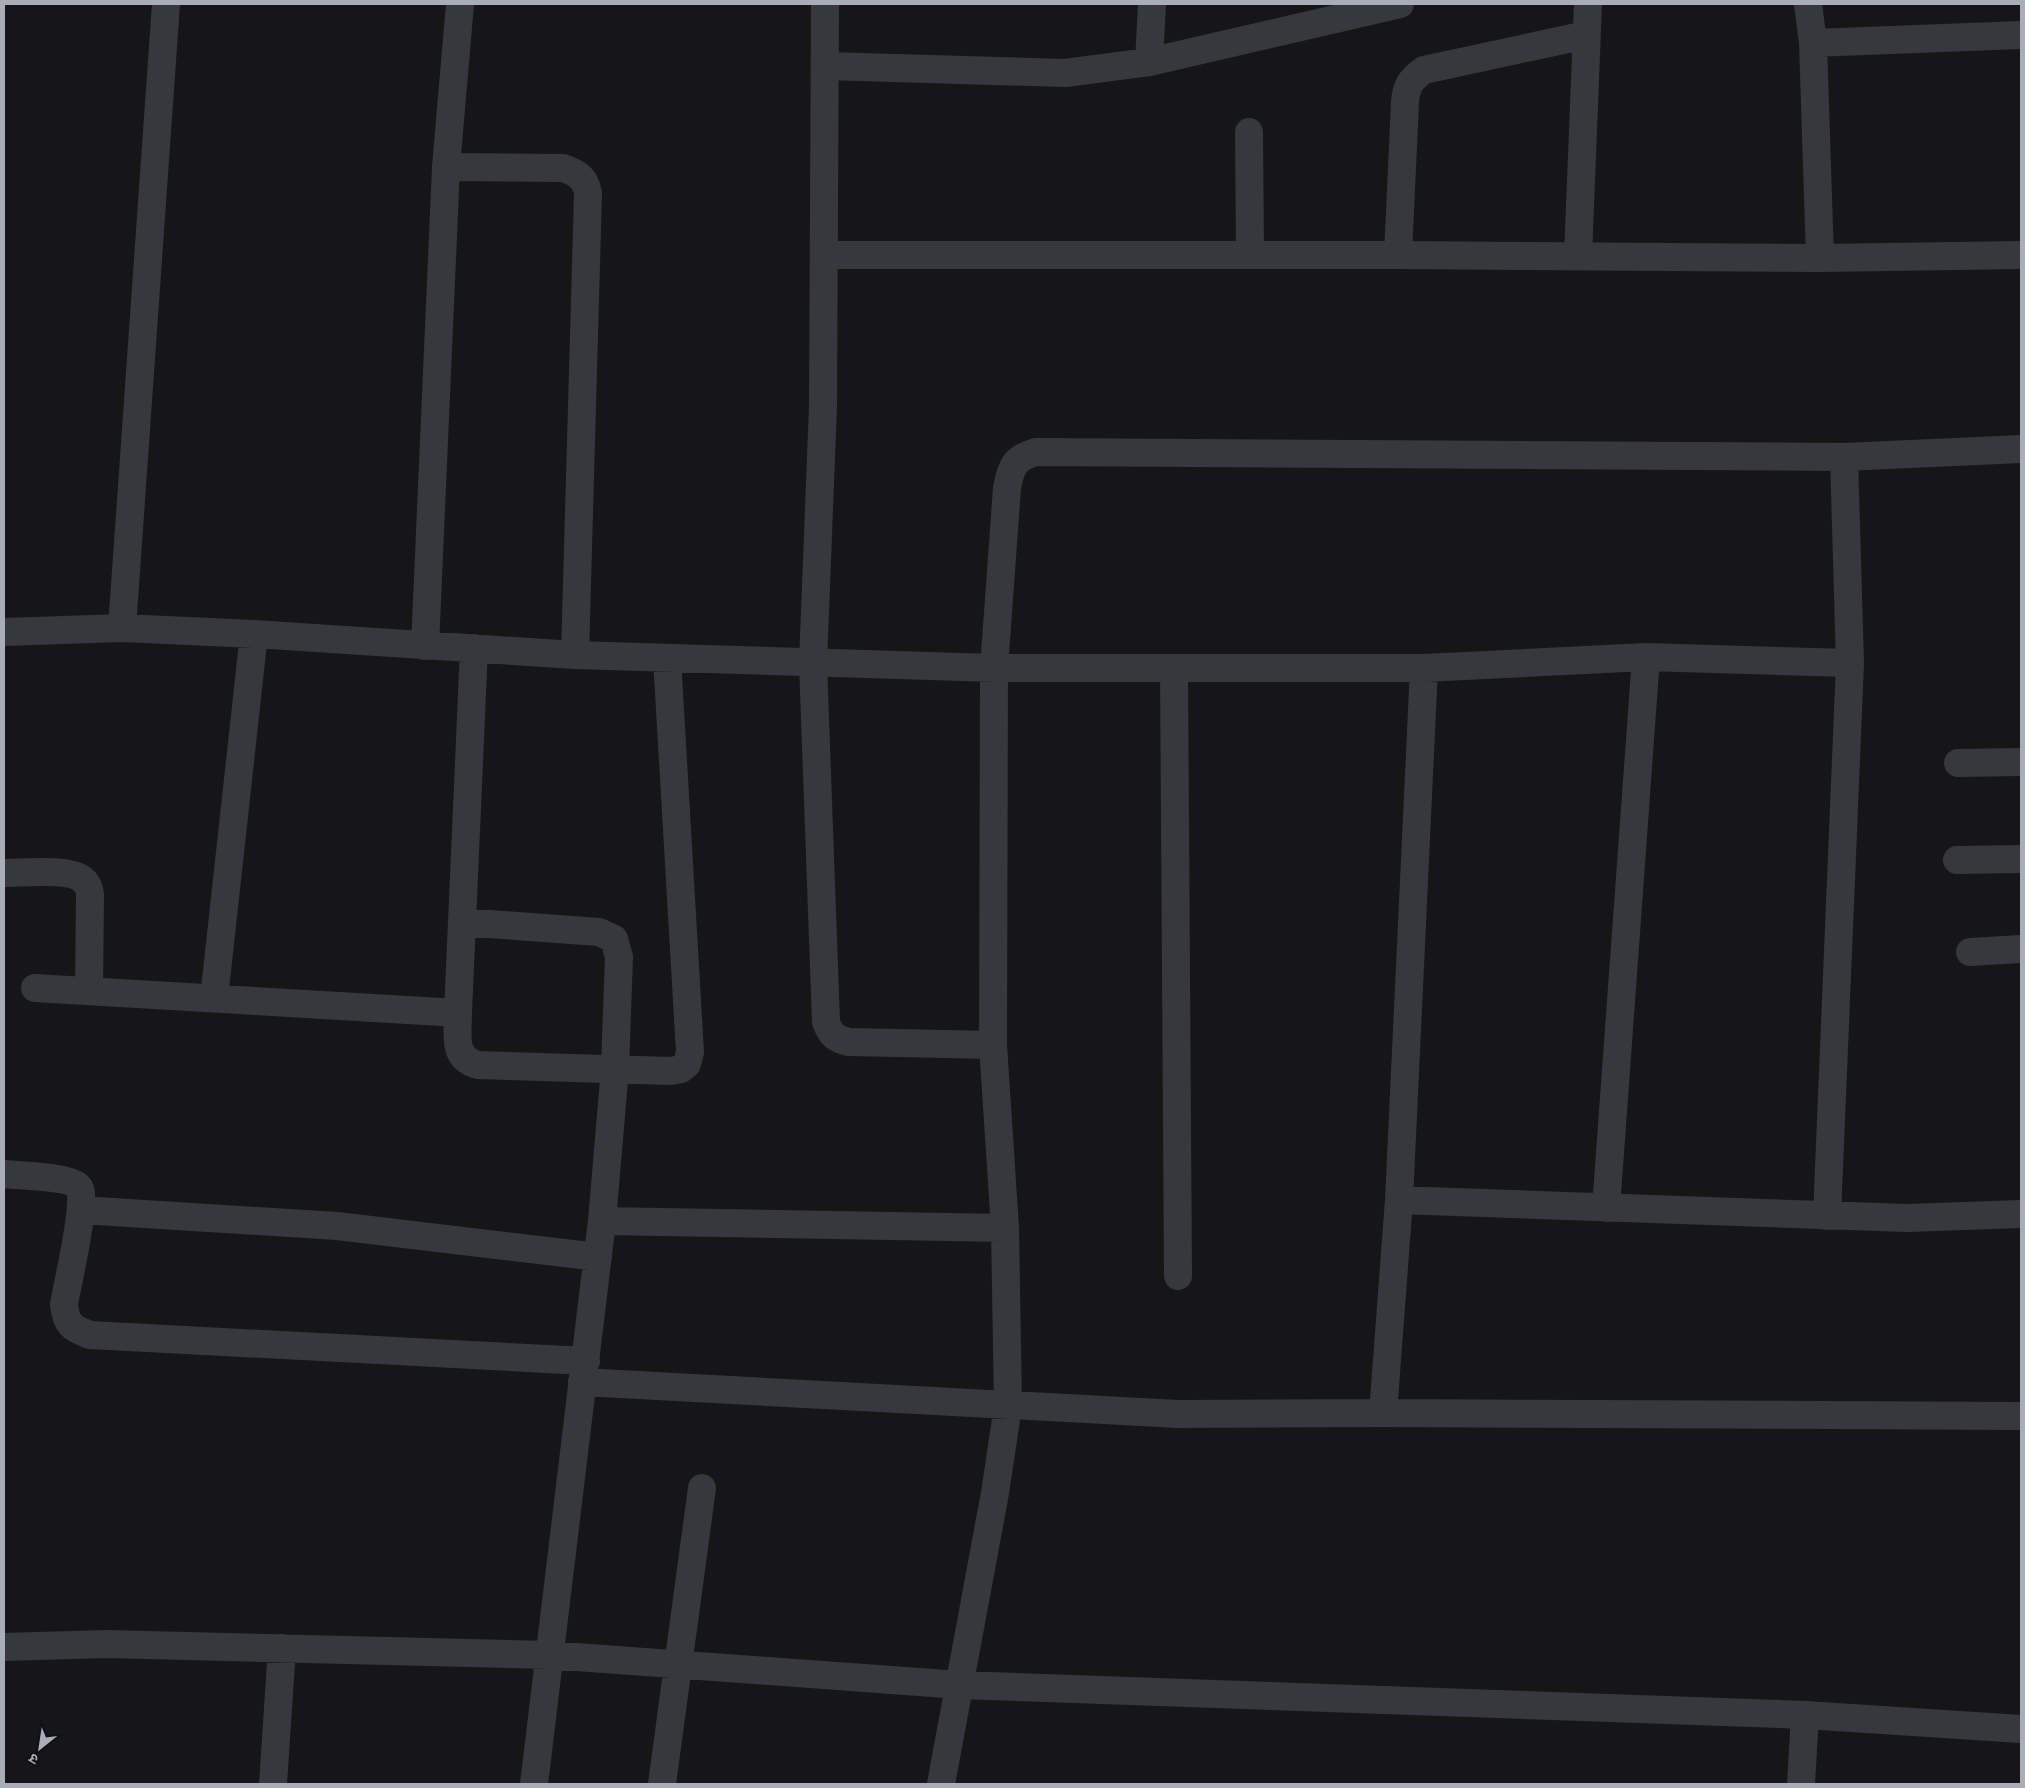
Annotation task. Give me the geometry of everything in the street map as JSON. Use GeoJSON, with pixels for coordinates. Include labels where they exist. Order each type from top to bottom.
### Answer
{"type":"FeatureCollection","features":[{"type":"Feature","properties":{"kind":"street"},"geometry":{"type":"LineString","coordinates":[[122,628],[166,4]]}},
{"type":"Feature","properties":{"kind":"street"},"geometry":{"type":"LineString","coordinates":[[425,646],[446,167],[460,4]]}},
{"type":"Feature","properties":{"kind":"street"},"geometry":{"type":"LineString","coordinates":[[826,4],[823,406],[813,663],[826,1022],[830,1034],[838,1040],[849,1042],[993,1045]]}},
{"type":"Feature","properties":{"kind":"street"},"geometry":{"type":"LineString","coordinates":[[1149,62],[1152,4]]}},
{"type":"Feature","properties":{"kind":"street"},"geometry":{"type":"LineString","coordinates":[[825,66],[1065,73],[1149,62],[1400,4]]}},
{"type":"Feature","properties":{"kind":"street"},"geometry":{"type":"LineString","coordinates":[[1578,256],[1588,4]]}},
{"type":"Feature","properties":{"kind":"street"},"geometry":{"type":"LineString","coordinates":[[1808,4],[1813,43],[1820,258]]}},
{"type":"Feature","properties":{"kind":"street"},"geometry":{"type":"LineString","coordinates":[[1398,255],[1404,102],[1406,91],[1412,79],[1424,70],[1586,35]]}},
{"type":"Feature","properties":{"kind":"street"},"geometry":{"type":"LineString","coordinates":[[1813,43],[2021,35]]}},
{"type":"Feature","properties":{"kind":"street"},"geometry":{"type":"LineString","coordinates":[[1249,132],[1250,255]]}},
{"type":"Feature","properties":{"kind":"street"},"geometry":{"type":"LineString","coordinates":[[446,167],[563,168],[578,173],[586,182],[588,192],[575,655]]}},
{"type":"Feature","properties":{"kind":"street"},"geometry":{"type":"LineString","coordinates":[[825,255],[1398,255],[1820,258],[2021,255]]}},
{"type":"Feature","properties":{"kind":"street"},"geometry":{"type":"LineString","coordinates":[[941,1784],[995,1493],[1008,1406],[1005,1228],[993,1045],[994,668],[1009,478],[1014,465],[1022,456],[1036,452],[1844,457],[2021,450]]}},
{"type":"Feature","properties":{"kind":"street"},"geometry":{"type":"LineString","coordinates":[[1827,1216],[1850,663],[1844,457]]}},
{"type":"Feature","properties":{"kind":"street"},"geometry":{"type":"LineString","coordinates":[[4,632],[122,628],[254,634],[575,655],[994,668],[1424,668],[1646,658],[1850,663]]}},
{"type":"Feature","properties":{"kind":"street"},"geometry":{"type":"LineString","coordinates":[[214,998],[254,634]]}},
{"type":"Feature","properties":{"kind":"street"},"geometry":{"type":"LineString","coordinates":[[474,648],[458,1013],[460,1052],[463,1058],[470,1063],[478,1065],[671,1071],[680,1069],[688,1064],[690,1052],[668,658]]}},
{"type":"Feature","properties":{"kind":"street"},"geometry":{"type":"LineString","coordinates":[[1606,1208],[1646,658]]}},
{"type":"Feature","properties":{"kind":"street"},"geometry":{"type":"LineString","coordinates":[[1383,1413],[1399,1200],[1424,668]]}},
{"type":"Feature","properties":{"kind":"street"},"geometry":{"type":"LineString","coordinates":[[1174,669],[1178,1276]]}},
{"type":"Feature","properties":{"kind":"street"},"geometry":{"type":"LineString","coordinates":[[1958,763],[2021,762]]}},
{"type":"Feature","properties":{"kind":"street"},"geometry":{"type":"LineString","coordinates":[[1957,860],[2021,859]]}},
{"type":"Feature","properties":{"kind":"street"},"geometry":{"type":"LineString","coordinates":[[4,873],[66,874],[82,879],[88,886],[90,894],[89,991]]}},
{"type":"Feature","properties":{"kind":"street"},"geometry":{"type":"LineString","coordinates":[[462,922],[599,932],[614,939],[619,957],[615,1068],[602,1221],[534,1784]]}},
{"type":"Feature","properties":{"kind":"street"},"geometry":{"type":"LineString","coordinates":[[1970,952],[2021,949]]}},
{"type":"Feature","properties":{"kind":"street"},"geometry":{"type":"LineString","coordinates":[[34,988],[458,1013]]}},
{"type":"Feature","properties":{"kind":"street"},"geometry":{"type":"LineString","coordinates":[[4,1174],[73,1182],[79,1187],[82,1193],[81,1210],[64,1304],[65,1319],[75,1329],[90,1335],[584,1371],[1008,1406],[1178,1414],[2021,1416]]}},
{"type":"Feature","properties":{"kind":"street"},"geometry":{"type":"LineString","coordinates":[[1399,1200],[1907,1218],[2021,1214]]}},
{"type":"Feature","properties":{"kind":"street"},"geometry":{"type":"LineString","coordinates":[[81,1210],[338,1226],[598,1258]]}},
{"type":"Feature","properties":{"kind":"street"},"geometry":{"type":"LineString","coordinates":[[602,1221],[1005,1228]]}},
{"type":"Feature","properties":{"kind":"street"},"geometry":{"type":"LineString","coordinates":[[662,1784],[702,1488]]}},
{"type":"Feature","properties":{"kind":"street"},"geometry":{"type":"LineString","coordinates":[[4,1647],[107,1644],[549,1655],[678,1666],[960,1685],[1805,1715],[2021,1729]]}},
{"type":"Feature","properties":{"kind":"street"},"geometry":{"type":"LineString","coordinates":[[273,1784],[282,1648]]}},
{"type":"Feature","properties":{"kind":"street"},"geometry":{"type":"LineString","coordinates":[[1801,1784],[1805,1715]]}}]}
